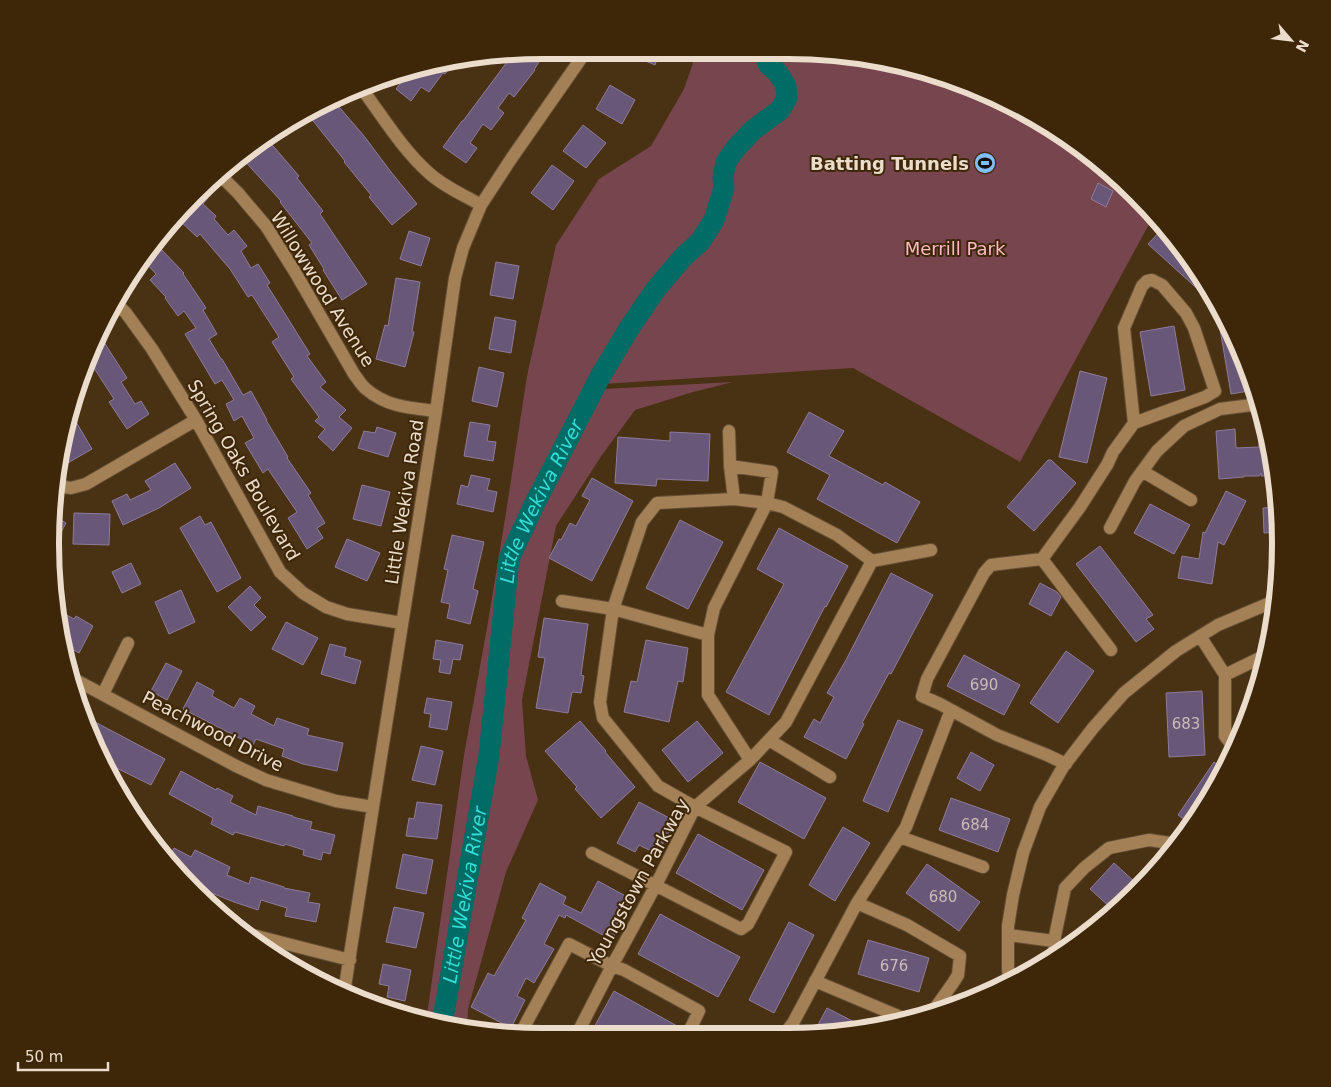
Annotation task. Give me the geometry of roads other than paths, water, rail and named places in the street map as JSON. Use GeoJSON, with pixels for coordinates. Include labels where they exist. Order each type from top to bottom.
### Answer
{"type":"FeatureCollection","features":[{"type":"Feature","properties":{"kind":"street","name":"Little Wekiva Road"},"geometry":{"type":"LineString","coordinates":[[345,985],[436,411],[454,278],[463,248],[482,205],[511,159],[580,59]]}},
{"type":"Feature","properties":{"kind":"street"},"geometry":{"type":"LineString","coordinates":[[365,93],[410,154],[429,174],[444,185],[482,205]]}},
{"type":"Feature","properties":{"kind":"street","name":"Willowwood Avenue"},"geometry":{"type":"LineString","coordinates":[[224,179],[266,226],[296,272],[354,374],[365,389],[381,400],[400,407],[436,411]]}},
{"type":"Feature","properties":{"kind":"street"},"geometry":{"type":"LineString","coordinates":[[1066,764],[997,735],[922,696],[927,679],[984,573],[991,565],[1042,559],[1080,507],[1107,465],[1113,452],[1134,423],[1205,397],[1215,390],[1194,328],[1186,312],[1162,285],[1152,280],[1147,281],[1142,286],[1124,328],[1134,423]]}},
{"type":"Feature","properties":{"kind":"street","name":"Spring Oaks Boulevard"},"geometry":{"type":"LineString","coordinates":[[121,308],[152,348],[196,420],[280,572],[303,593],[326,607],[347,614],[402,623]]}},
{"type":"Feature","properties":{"kind":"street"},"geometry":{"type":"LineString","coordinates":[[1110,528],[1142,471],[1157,451],[1184,426],[1220,409],[1252,405]]}},
{"type":"Feature","properties":{"kind":"street"},"geometry":{"type":"LineString","coordinates":[[62,487],[72,488],[86,484],[196,420]]}},
{"type":"Feature","properties":{"kind":"street"},"geometry":{"type":"LineString","coordinates":[[729,431],[730,466],[734,500]]}},
{"type":"Feature","properties":{"kind":"street"},"geometry":{"type":"LineString","coordinates":[[730,466],[772,472],[767,504],[714,608],[708,635],[708,695],[750,760]]}},
{"type":"Feature","properties":{"kind":"street"},"geometry":{"type":"LineString","coordinates":[[1142,471],[1191,500]]}},
{"type":"Feature","properties":{"kind":"street"},"geometry":{"type":"LineString","coordinates":[[592,853],[741,929],[748,924],[786,852],[695,807],[658,786],[603,718],[600,702],[613,609],[642,522],[657,504],[734,500],[783,507],[837,535],[872,561],[931,550]]}},
{"type":"Feature","properties":{"kind":"street"},"geometry":{"type":"LineString","coordinates":[[1042,559],[1111,650]]}},
{"type":"Feature","properties":{"kind":"street","name":"Youngstown Parkway"},"geometry":{"type":"LineString","coordinates":[[580,1028],[695,807],[750,760],[786,722],[872,561]]}},
{"type":"Feature","properties":{"kind":"street"},"geometry":{"type":"LineString","coordinates":[[562,601],[613,609],[708,635]]}},
{"type":"Feature","properties":{"kind":"street"},"geometry":{"type":"LineString","coordinates":[[1008,975],[1008,926],[1023,854],[1040,807],[1066,764],[1093,728],[1124,693],[1176,651],[1218,626],[1268,604]]}},
{"type":"Feature","properties":{"kind":"street"},"geometry":{"type":"LineString","coordinates":[[1200,636],[1225,676],[1225,736],[1229,742]]}},
{"type":"Feature","properties":{"kind":"street"},"geometry":{"type":"LineString","coordinates":[[103,694],[128,643]]}},
{"type":"Feature","properties":{"kind":"street"},"geometry":{"type":"LineString","coordinates":[[1225,676],[1258,659]]}},
{"type":"Feature","properties":{"kind":"street","name":"Peachwood Drive"},"geometry":{"type":"LineString","coordinates":[[79,681],[236,766],[266,780],[336,801],[373,807]]}},
{"type":"Feature","properties":{"kind":"street"},"geometry":{"type":"LineString","coordinates":[[789,1028],[857,903],[906,827],[951,710]]}},
{"type":"Feature","properties":{"kind":"street"},"geometry":{"type":"LineString","coordinates":[[769,740],[830,777]]}},
{"type":"Feature","properties":{"kind":"street"},"geometry":{"type":"LineString","coordinates":[[900,836],[983,867]]}},
{"type":"Feature","properties":{"kind":"street"},"geometry":{"type":"LineString","coordinates":[[1054,948],[1054,941],[1065,888],[1084,868],[1110,848],[1149,840],[1169,843]]}},
{"type":"Feature","properties":{"kind":"street"},"geometry":{"type":"LineString","coordinates":[[857,903],[907,925],[960,956],[958,975],[938,1005]]}},
{"type":"Feature","properties":{"kind":"street"},"geometry":{"type":"LineString","coordinates":[[1008,934],[1054,941]]}},
{"type":"Feature","properties":{"kind":"street"},"geometry":{"type":"LineString","coordinates":[[261,937],[350,960]]}},
{"type":"Feature","properties":{"kind":"street"},"geometry":{"type":"LineString","coordinates":[[525,1027],[569,944],[612,966],[624,970],[700,1011],[691,1028]]}},
{"type":"Feature","properties":{"kind":"street"},"geometry":{"type":"LineString","coordinates":[[815,981],[897,1016]]}},
{"type":"Feature","properties":{"kind":"waterway","name":"Little Wekiva River"},"geometry":{"type":"LineString","coordinates":[[443,1018],[489,755],[509,559],[534,505],[600,377],[630,327],[656,289],[684,256],[700,242],[714,220],[724,188],[723,177],[726,162],[753,130],[780,110],[787,98],[786,86],[778,73],[768,64],[766,59]]}},
{"type":"Feature","properties":{"kind":"place","name":"Batting Tunnels"},"geometry":{"type":"Point","coordinates":[985,163]}},
{"type":"Feature","properties":{"kind":"park label","name":"Merrill Park"},"geometry":{"type":"Point","coordinates":[955,248]}}]}
